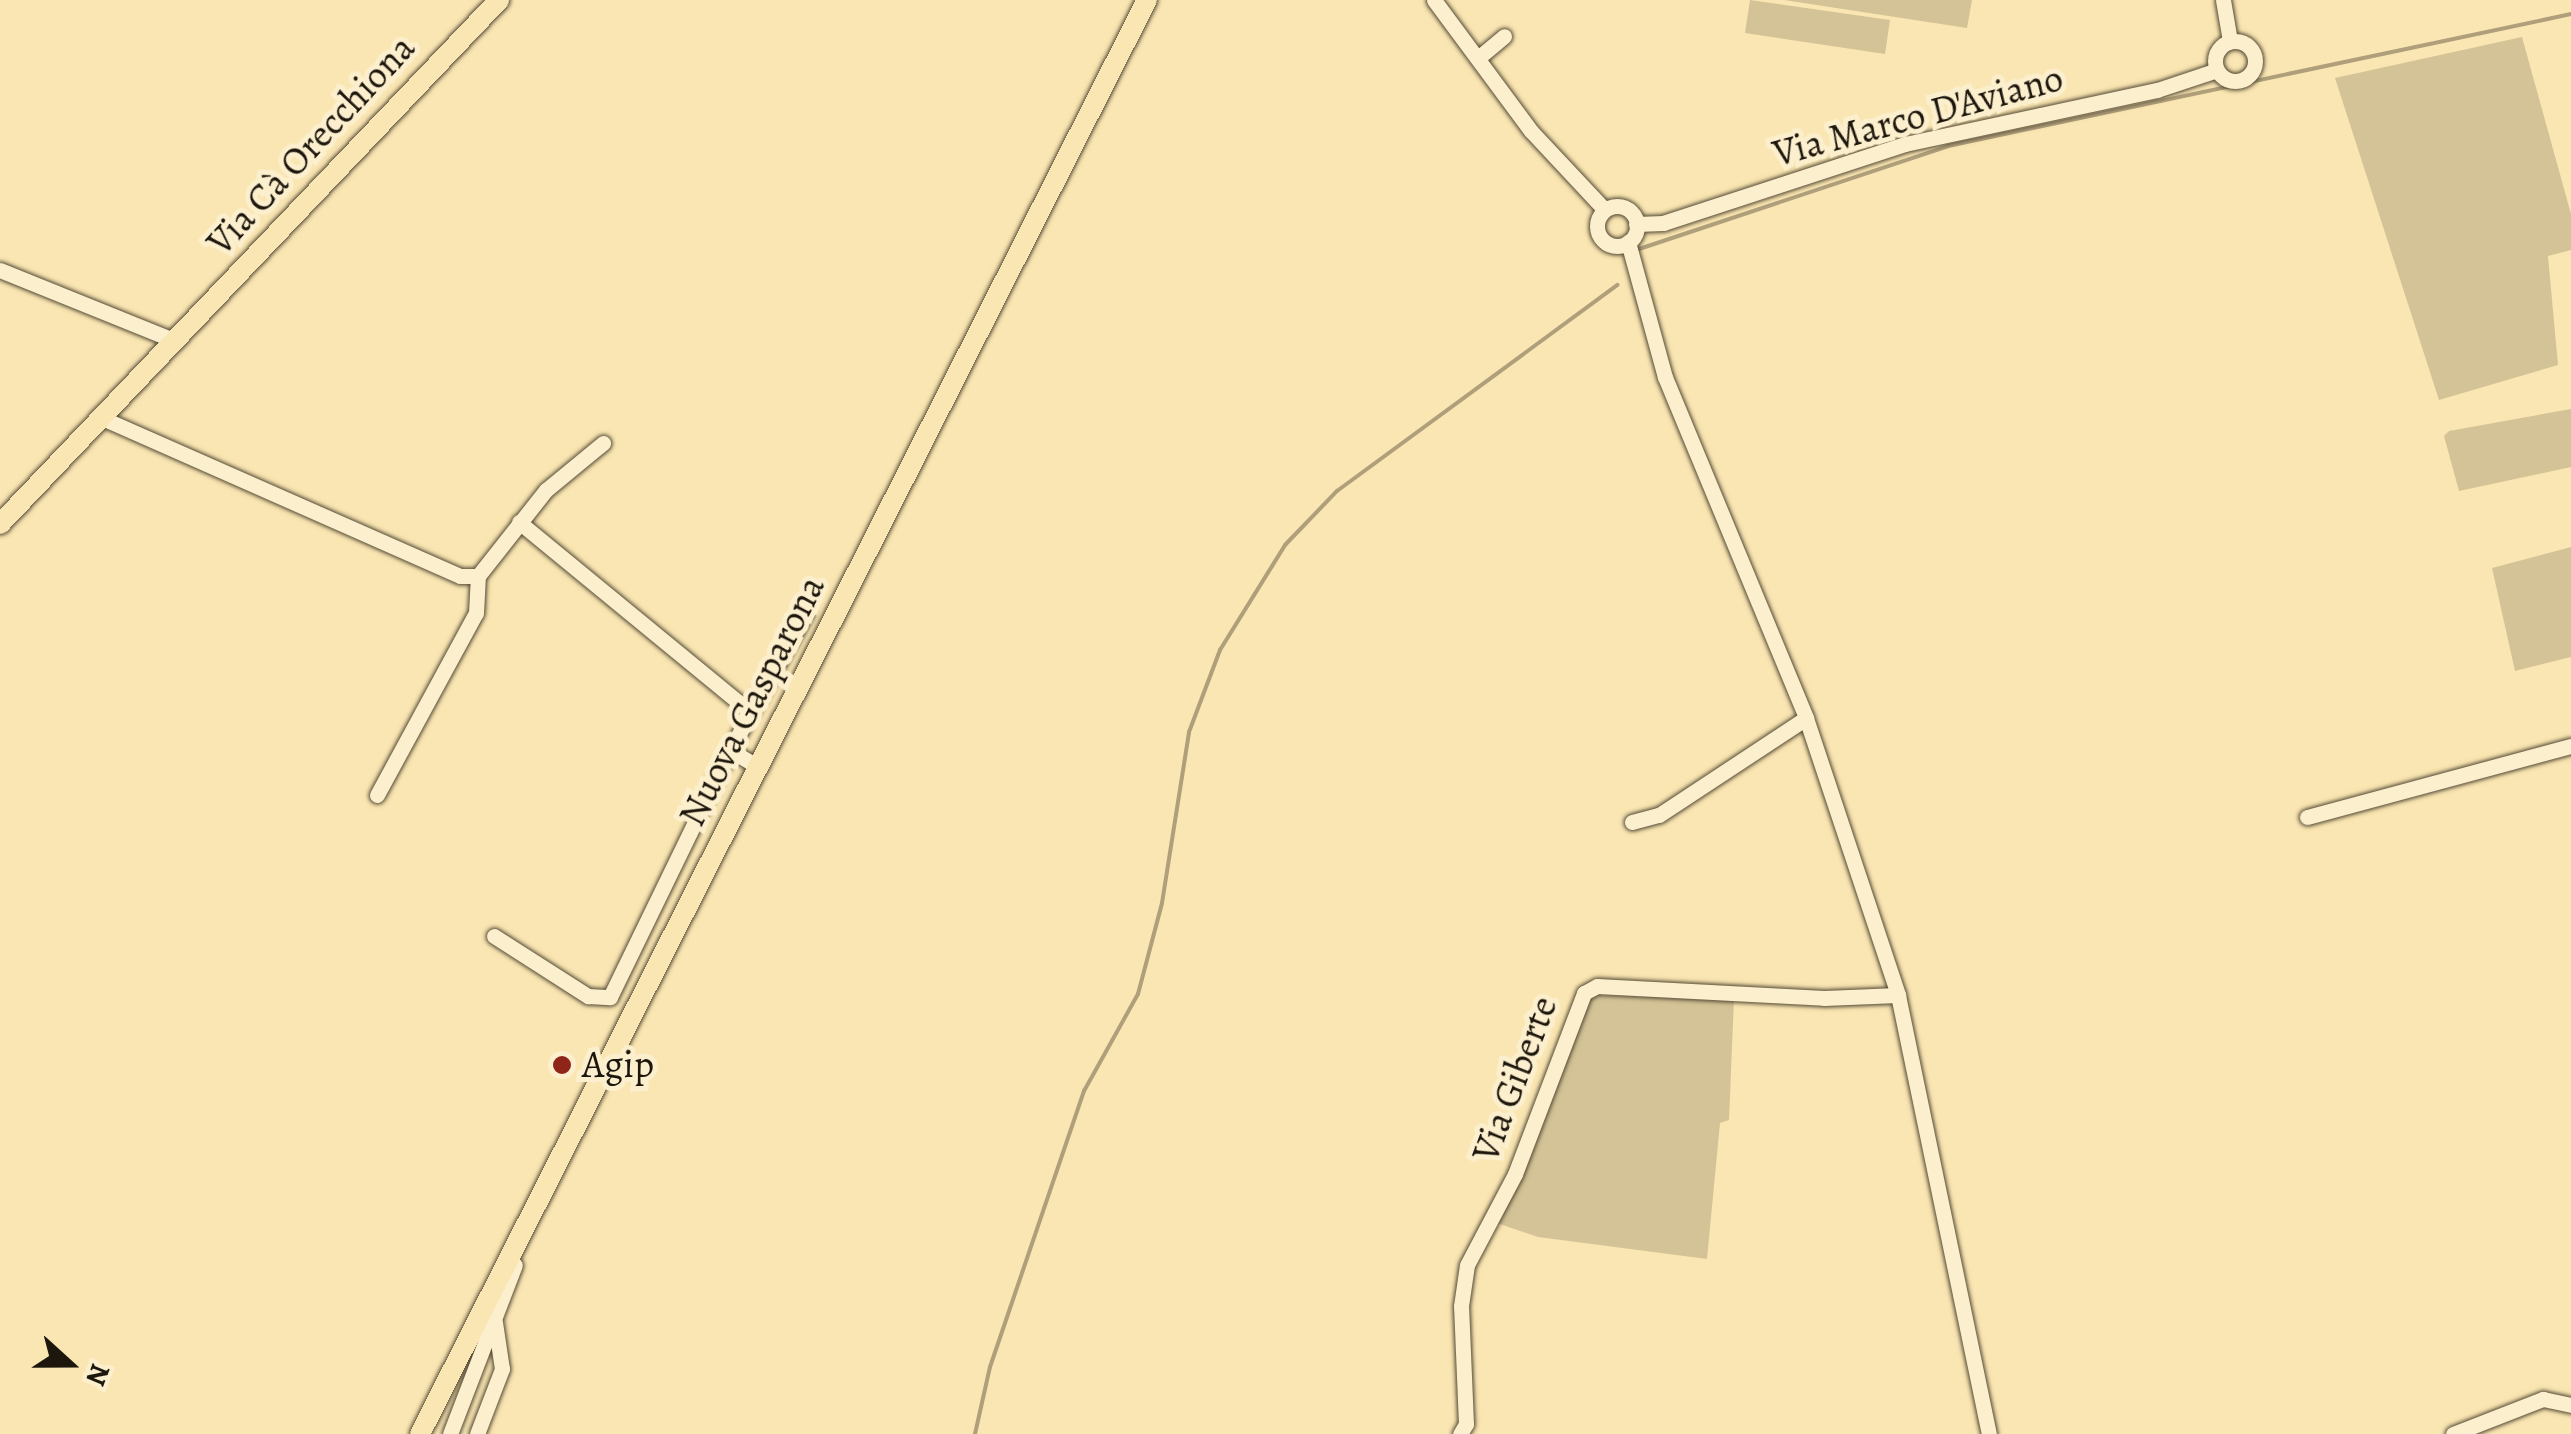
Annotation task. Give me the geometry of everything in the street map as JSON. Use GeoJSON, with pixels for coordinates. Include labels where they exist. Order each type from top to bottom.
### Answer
{"type":"FeatureCollection","features":[{"type":"Feature","properties":{"kind":"main road","name":"Via Cà Orecchiona"},"geometry":{"type":"LineString","coordinates":[[0,524],[499,0]]}},
{"type":"Feature","properties":{"kind":"main road","name":"Nuova Gasparona"},"geometry":{"type":"LineString","coordinates":[[420,1434],[1147,0]]}},
{"type":"Feature","properties":{"kind":"street"},"geometry":{"type":"LineString","coordinates":[[1434,0],[1544,146],[1605,210]]}},
{"type":"Feature","properties":{"kind":"street"},"geometry":{"type":"LineString","coordinates":[[2223,0],[2230,41]]}},
{"type":"Feature","properties":{"kind":"street"},"geometry":{"type":"LineString","coordinates":[[1478,58],[1504,36]]}},
{"type":"Feature","properties":{"kind":"street"},"geometry":{"type":"LineString","coordinates":[[2230,41],[2253,51],[2253,72],[2236,82],[2217,70],[2216,54],[2230,41]]}},
{"type":"Feature","properties":{"kind":"street","name":"Via Marco D'Aviano"},"geometry":{"type":"LineString","coordinates":[[1636,224],[1663,223],[1905,144],[2157,90],[2217,70]]}},
{"type":"Feature","properties":{"kind":"street"},"geometry":{"type":"LineString","coordinates":[[1605,210],[1622,206],[1636,224],[1628,242],[1671,394],[1806,718],[1898,995],[1989,1434]]}},
{"type":"Feature","properties":{"kind":"street"},"geometry":{"type":"LineString","coordinates":[[1605,210],[1598,234],[1615,246],[1628,242]]}},
{"type":"Feature","properties":{"kind":"street"},"geometry":{"type":"LineString","coordinates":[[0,270],[176,341]]}},
{"type":"Feature","properties":{"kind":"street"},"geometry":{"type":"LineString","coordinates":[[102,418],[460,576],[478,576]]}},
{"type":"Feature","properties":{"kind":"street"},"geometry":{"type":"LineString","coordinates":[[377,795],[476,613],[478,576],[519,522],[603,443]]}},
{"type":"Feature","properties":{"kind":"street"},"geometry":{"type":"LineString","coordinates":[[519,522],[750,712]]}},
{"type":"Feature","properties":{"kind":"street"},"geometry":{"type":"LineString","coordinates":[[494,936],[588,996],[610,997],[730,750],[806,614]]}},
{"type":"Feature","properties":{"kind":"street"},"geometry":{"type":"LineString","coordinates":[[1632,822],[1659,815],[1806,718]]}},
{"type":"Feature","properties":{"kind":"street"},"geometry":{"type":"LineString","coordinates":[[2307,817],[2571,746]]}},
{"type":"Feature","properties":{"kind":"street"},"geometry":{"type":"LineString","coordinates":[[730,750],[758,767]]}},
{"type":"Feature","properties":{"kind":"street","name":"Via Giberte"},"geometry":{"type":"LineString","coordinates":[[1460,1434],[1466,1424],[1461,1306],[1468,1265],[1516,1174],[1548,1073],[1584,992],[1597,986],[1824,998],[1898,995]]}},
{"type":"Feature","properties":{"kind":"street"},"geometry":{"type":"LineString","coordinates":[[450,1434],[563,1151]]}},
{"type":"Feature","properties":{"kind":"street"},"geometry":{"type":"LineString","coordinates":[[477,1434],[502,1369],[495,1322]]}},
{"type":"Feature","properties":{"kind":"street"},"geometry":{"type":"LineString","coordinates":[[2453,1434],[2543,1399],[2571,1404]]}},
{"type":"Feature","properties":{"kind":"shaded area"},"geometry":{"type":"Polygon","coordinates":[[[1750,0],[1890,20],[1885,54],[1745,33],[1750,0]]]}},
{"type":"Feature","properties":{"kind":"shaded area"},"geometry":{"type":"Polygon","coordinates":[[[1784,0],[1972,0],[1967,28],[1784,0]]]}},
{"type":"Feature","properties":{"kind":"shaded area"},"geometry":{"type":"Polygon","coordinates":[[[2522,37],[2571,214],[2571,250],[2548,256],[2558,365],[2439,400],[2335,78],[2522,37]]]}},
{"type":"Feature","properties":{"kind":"shaded area"},"geometry":{"type":"Polygon","coordinates":[[[2571,409],[2571,467],[2459,491],[2444,436],[2449,431],[2571,409]]]}},
{"type":"Feature","properties":{"kind":"shaded area"},"geometry":{"type":"Polygon","coordinates":[[[2571,547],[2571,657],[2515,671],[2492,568],[2571,547]]]}},
{"type":"Feature","properties":{"kind":"shaded area"},"geometry":{"type":"Polygon","coordinates":[[[1591,995],[1734,999],[1729,1120],[1720,1123],[1707,1259],[1538,1237],[1494,1222],[1591,995]]]}},
{"type":"Feature","properties":{"kind":"waterway"},"geometry":{"type":"LineString","coordinates":[[1639,249],[1948,146],[2571,14]]}},
{"type":"Feature","properties":{"kind":"waterway"},"geometry":{"type":"LineString","coordinates":[[975,1434],[990,1367],[1084,1091],[1138,994],[1162,903],[1189,732],[1220,650],[1285,545],[1337,491],[1617,285]]}},
{"type":"Feature","properties":{"kind":"place","name":"Agip"},"geometry":{"type":"Point","coordinates":[562,1065]}}]}
